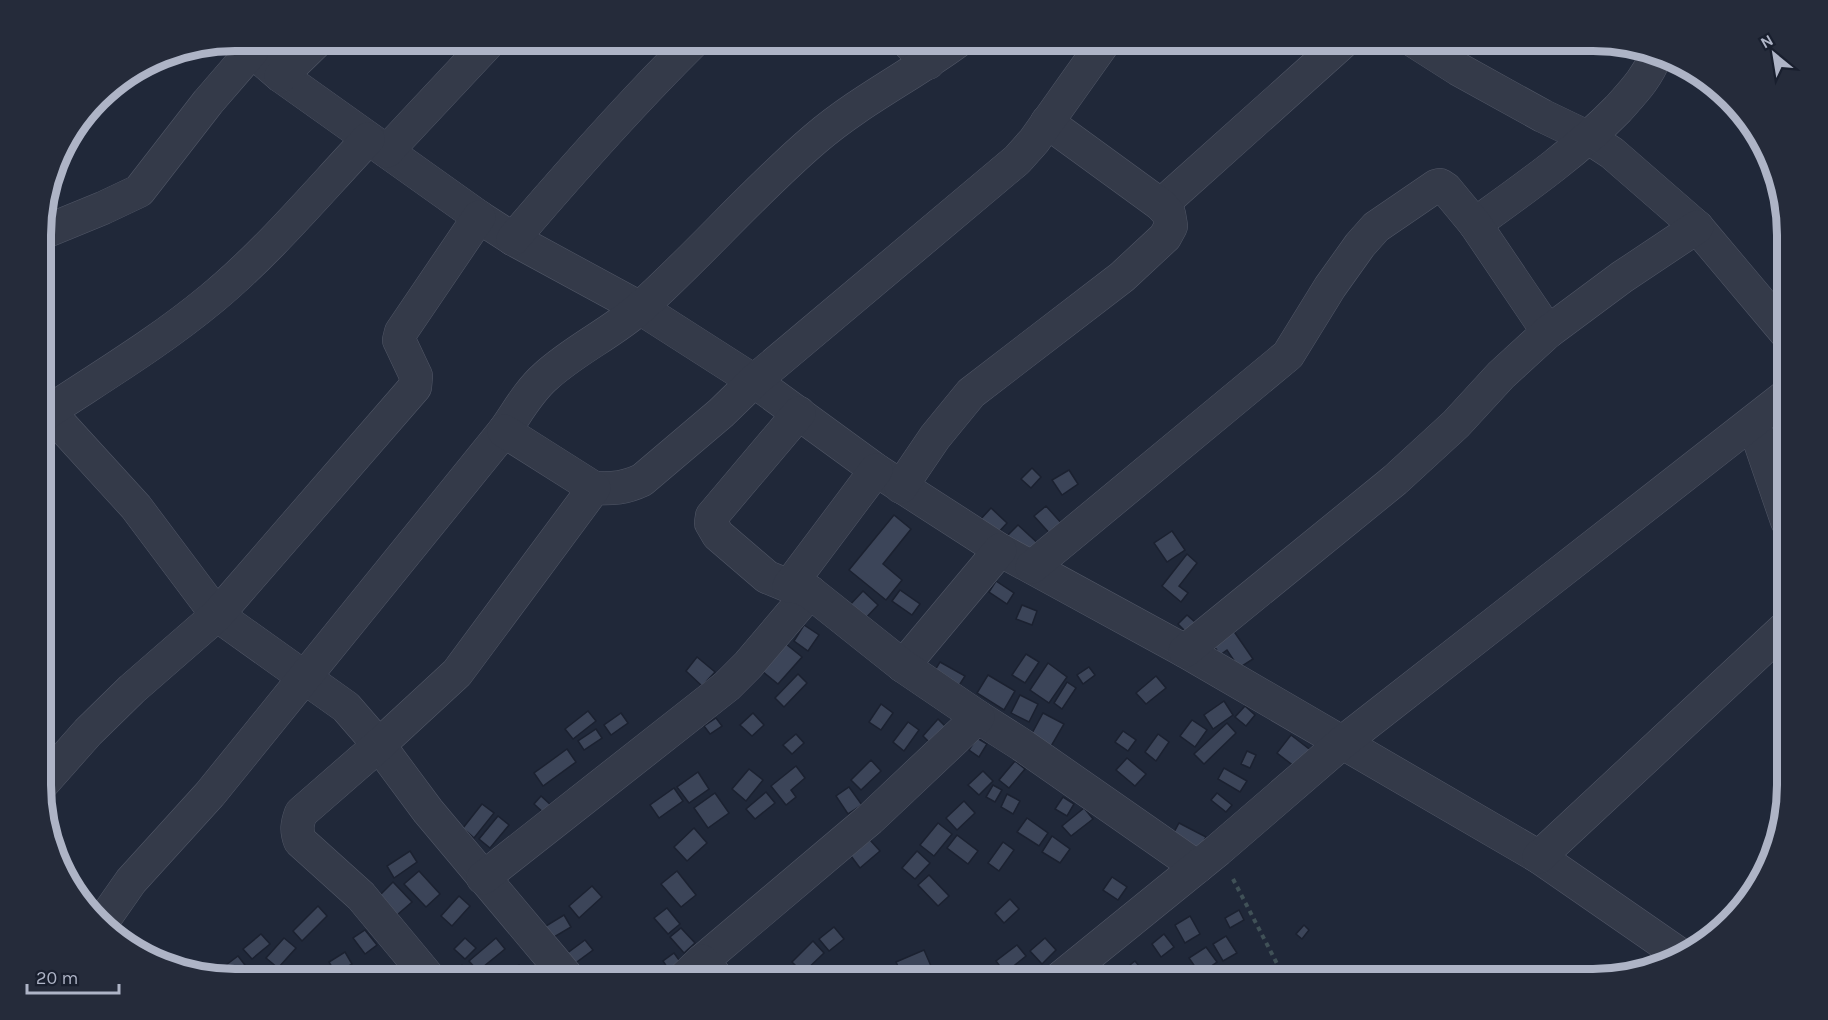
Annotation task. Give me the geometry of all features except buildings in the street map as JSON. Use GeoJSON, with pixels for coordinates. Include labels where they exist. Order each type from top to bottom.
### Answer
{"type":"FeatureCollection","features":[{"type":"Feature","properties":{"kind":"street"},"geometry":{"type":"LineString","coordinates":[[51,229],[140,191],[208,102],[243,51]]}},
{"type":"Feature","properties":{"kind":"street"},"geometry":{"type":"LineString","coordinates":[[252,51],[281,76],[479,217],[513,239],[640,308],[754,381],[888,479],[1000,550],[1185,651],[1539,857],[1673,950]]}},
{"type":"Feature","properties":{"kind":"street"},"geometry":{"type":"LineString","coordinates":[[281,76],[306,51]]}},
{"type":"Feature","properties":{"kind":"street"},"geometry":{"type":"LineString","coordinates":[[51,407],[146,348],[212,298],[478,51]]}},
{"type":"Feature","properties":{"kind":"street"},"geometry":{"type":"LineString","coordinates":[[513,239],[586,154],[683,51]]}},
{"type":"Feature","properties":{"kind":"street"},"geometry":{"type":"LineString","coordinates":[[504,431],[594,488],[621,488],[642,480],[721,413],[754,381],[1017,160],[1035,141],[1097,51]]}},
{"type":"Feature","properties":{"kind":"street"},"geometry":{"type":"LineString","coordinates":[[1161,205],[1332,51]]}},
{"type":"Feature","properties":{"kind":"street"},"geometry":{"type":"LineString","coordinates":[[1431,51],[1458,69],[1543,116],[1589,138],[1612,153],[1697,227],[1777,322]]}},
{"type":"Feature","properties":{"kind":"street"},"geometry":{"type":"LineString","coordinates":[[106,916],[131,881],[210,794],[504,431],[534,387],[640,308],[760,190],[917,52]]}},
{"type":"Feature","properties":{"kind":"street"},"geometry":{"type":"LineString","coordinates":[[1475,224],[1589,138],[1641,84],[1654,62]]}},
{"type":"Feature","properties":{"kind":"street"},"geometry":{"type":"LineString","coordinates":[[483,878],[727,686],[748,665],[799,589],[888,479],[940,430],[971,393],[1122,277],[1165,237],[1171,226],[1169,214],[1161,205],[1047,122]]}},
{"type":"Feature","properties":{"kind":"street"},"geometry":{"type":"LineString","coordinates":[[1032,567],[1288,355],[1330,286],[1376,227],[1440,185],[1475,224],[1548,332]]}},
{"type":"Feature","properties":{"kind":"street"},"geometry":{"type":"LineString","coordinates":[[51,774],[110,710],[217,615],[415,387],[416,376],[399,340],[401,332],[479,217]]}},
{"type":"Feature","properties":{"kind":"street"},"geometry":{"type":"LineString","coordinates":[[1185,651],[1395,480],[1456,424],[1501,375],[1548,332],[1622,277],[1697,227]]}},
{"type":"Feature","properties":{"kind":"street"},"geometry":{"type":"LineString","coordinates":[[1071,969],[1207,858],[1343,742],[1777,403]]}},
{"type":"Feature","properties":{"kind":"street"},"geometry":{"type":"LineString","coordinates":[[799,413],[712,516],[711,524],[718,535],[767,578],[799,589],[903,666],[978,717],[1207,858]]}},
{"type":"Feature","properties":{"kind":"street"},"geometry":{"type":"LineString","coordinates":[[51,418],[136,507],[217,615],[346,707],[379,745],[428,811],[560,969]]}},
{"type":"Feature","properties":{"kind":"street"},"geometry":{"type":"LineString","coordinates":[[1753,422],[1777,492]]}},
{"type":"Feature","properties":{"kind":"street"},"geometry":{"type":"LineString","coordinates":[[421,969],[361,896],[300,841],[297,822],[301,813],[457,673],[594,488]]}},
{"type":"Feature","properties":{"kind":"street"},"geometry":{"type":"LineString","coordinates":[[903,666],[1000,550]]}},
{"type":"Feature","properties":{"kind":"street"},"geometry":{"type":"LineString","coordinates":[[1539,857],[1777,635]]}},
{"type":"Feature","properties":{"kind":"street"},"geometry":{"type":"LineString","coordinates":[[705,969],[978,717]]}},
{"type":"Feature","properties":{"kind":"path"},"geometry":{"type":"LineString","coordinates":[[1207,858],[1279,969]]}}]}
